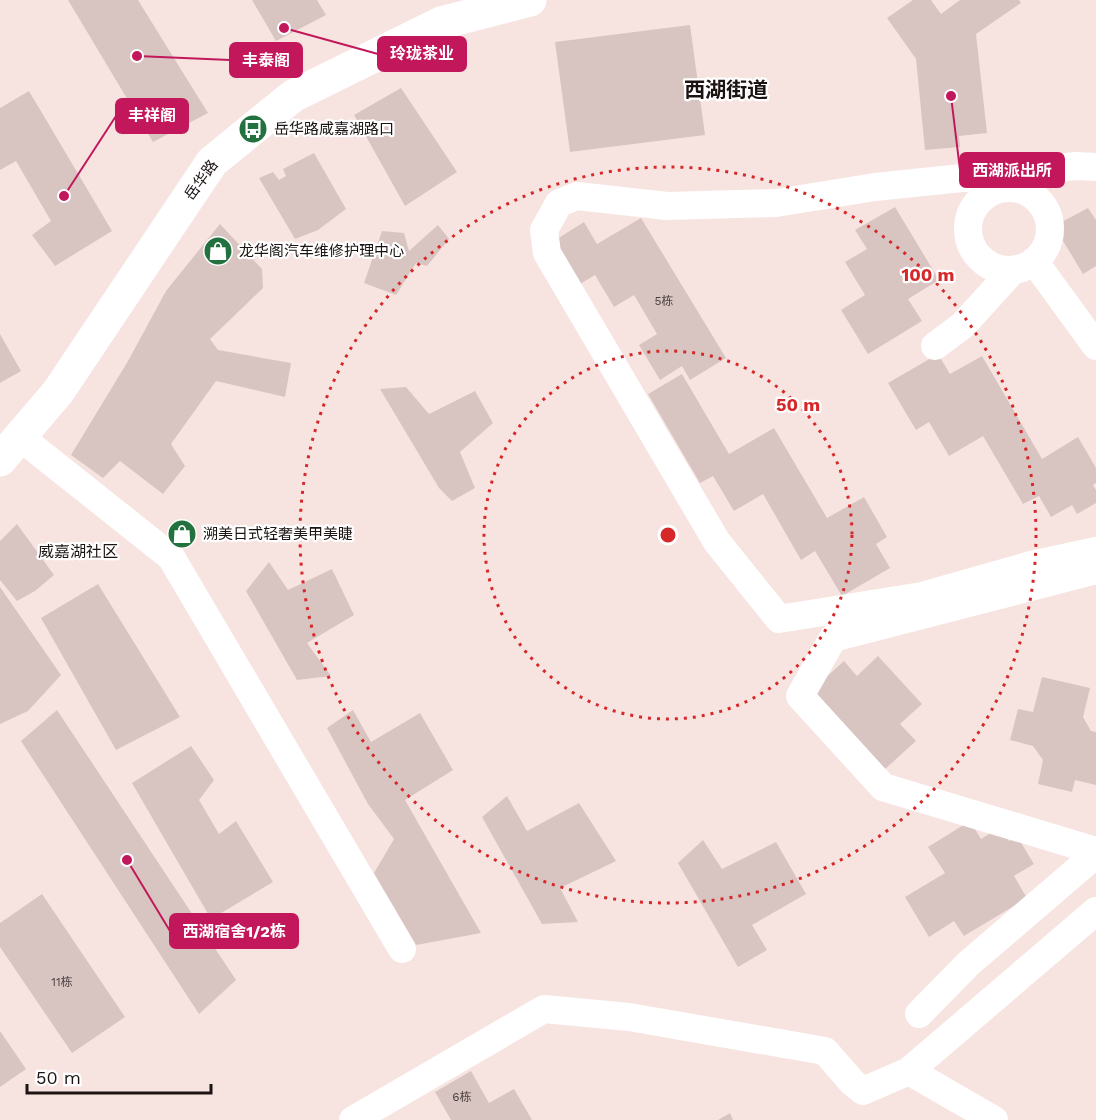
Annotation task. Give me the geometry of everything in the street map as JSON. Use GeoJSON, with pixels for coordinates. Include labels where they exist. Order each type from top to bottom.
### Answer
{"type":"FeatureCollection","features":[{"type":"Feature","properties":{"kind":"street","name":"岳华路"},"geometry":{"type":"LineString","coordinates":[[10,449],[58,392],[212,162],[293,96],[441,23],[530,0]]}},
{"type":"Feature","properties":{"kind":"street"},"geometry":{"type":"LineString","coordinates":[[1096,166],[1076,166],[875,187],[776,203],[667,206],[577,196],[559,203],[544,230],[547,253],[717,542],[779,619],[922,597],[1031,565],[1096,551]]}},
{"type":"Feature","properties":{"kind":"street"},"geometry":{"type":"LineString","coordinates":[[935,346],[963,325],[1023,266],[1096,346]]}},
{"type":"Feature","properties":{"kind":"street"},"geometry":{"type":"LineString","coordinates":[[10,449],[171,557],[402,949]]}},
{"type":"Feature","properties":{"kind":"street"},"geometry":{"type":"LineString","coordinates":[[1096,570],[833,638],[800,696],[883,787],[1096,853]]}},
{"type":"Feature","properties":{"kind":"street"},"geometry":{"type":"LineString","coordinates":[[919,1014],[968,964],[1096,853]]}},
{"type":"Feature","properties":{"kind":"street"},"geometry":{"type":"LineString","coordinates":[[353,1120],[544,1009],[629,1017],[825,1051],[863,1091],[909,1071],[1096,911]]}},
{"type":"Feature","properties":{"kind":"street"},"geometry":{"type":"LineString","coordinates":[[909,1071],[994,1120]]}},
{"type":"Feature","properties":{"kind":"building"},"geometry":{"type":"Polygon","coordinates":[[[68,0],[138,0],[208,113],[153,142],[68,0]]]}},
{"type":"Feature","properties":{"kind":"building"},"geometry":{"type":"Polygon","coordinates":[[[252,0],[317,0],[326,15],[276,41],[252,0]]]}},
{"type":"Feature","properties":{"kind":"building"},"geometry":{"type":"Polygon","coordinates":[[[913,0],[931,0],[941,14],[960,0],[1019,0],[1021,3],[976,34],[987,133],[959,136],[960,147],[925,150],[916,59],[887,18],[913,0]]]}},
{"type":"Feature","properties":{"kind":"building"},"geometry":{"type":"Polygon","coordinates":[[[690,25],[705,135],[570,152],[555,42],[690,25]]]}},
{"type":"Feature","properties":{"kind":"building"},"geometry":{"type":"Polygon","coordinates":[[[401,88],[457,172],[405,206],[354,115],[401,88]]]}},
{"type":"Feature","properties":{"kind":"building"},"geometry":{"type":"Polygon","coordinates":[[[29,91],[112,231],[55,266],[32,235],[51,221],[16,161],[0,170],[0,108],[29,91]]]}},
{"type":"Feature","properties":{"kind":"building"},"geometry":{"type":"Polygon","coordinates":[[[314,153],[346,209],[318,230],[295,239],[259,178],[273,172],[279,180],[286,176],[283,169],[314,153]]]}},
{"type":"Feature","properties":{"kind":"building"},"geometry":{"type":"Polygon","coordinates":[[[895,207],[939,280],[908,299],[922,321],[868,354],[841,310],[865,295],[845,262],[867,249],[855,230],[895,207]]]}},
{"type":"Feature","properties":{"kind":"building"},"geometry":{"type":"Polygon","coordinates":[[[1088,208],[1096,220],[1096,266],[1083,274],[1054,226],[1088,208]]]}},
{"type":"Feature","properties":{"kind":"building"},"geometry":{"type":"Polygon","coordinates":[[[641,218],[726,358],[690,380],[682,366],[660,380],[639,345],[657,334],[634,295],[614,307],[595,275],[575,287],[549,244],[584,222],[597,244],[641,218]]]}},
{"type":"Feature","properties":{"kind":"building"},"geometry":{"type":"Polygon","coordinates":[[[220,224],[262,269],[263,288],[210,339],[218,350],[291,363],[285,397],[216,381],[171,444],[185,466],[163,494],[120,461],[103,478],[71,455],[128,361],[166,291],[220,224]]]}},
{"type":"Feature","properties":{"kind":"building"},"geometry":{"type":"Polygon","coordinates":[[[438,225],[449,239],[427,266],[416,263],[396,295],[364,283],[382,231],[404,233],[409,251],[438,225]]]}},
{"type":"Feature","properties":{"kind":"building"},"geometry":{"type":"Polygon","coordinates":[[[0,334],[21,371],[0,383],[0,334]]]}},
{"type":"Feature","properties":{"kind":"building"},"geometry":{"type":"Polygon","coordinates":[[[938,354],[950,374],[982,356],[1042,459],[1078,437],[1096,468],[1096,483],[1093,485],[1096,490],[1096,503],[1077,514],[1072,505],[1051,517],[1039,496],[1023,504],[983,436],[949,456],[929,422],[916,430],[888,383],[938,354]]]}},
{"type":"Feature","properties":{"kind":"building"},"geometry":{"type":"Polygon","coordinates":[[[682,374],[729,454],[774,428],[827,518],[864,497],[887,537],[876,544],[890,568],[842,596],[815,551],[801,560],[763,494],[734,511],[713,476],[700,483],[648,394],[682,374]]]}},
{"type":"Feature","properties":{"kind":"building"},"geometry":{"type":"Polygon","coordinates":[[[406,387],[429,414],[475,391],[493,423],[460,452],[475,488],[452,501],[439,488],[380,389],[406,387]]]}},
{"type":"Feature","properties":{"kind":"building"},"geometry":{"type":"Polygon","coordinates":[[[17,524],[54,575],[35,591],[17,601],[0,580],[0,541],[17,524]]]}},
{"type":"Feature","properties":{"kind":"building"},"geometry":{"type":"Polygon","coordinates":[[[269,562],[288,590],[332,569],[354,615],[307,643],[331,676],[297,680],[246,591],[269,562]]]}},
{"type":"Feature","properties":{"kind":"building"},"geometry":{"type":"Polygon","coordinates":[[[98,584],[180,717],[116,750],[41,618],[98,584]]]}},
{"type":"Feature","properties":{"kind":"building"},"geometry":{"type":"Polygon","coordinates":[[[0,587],[61,675],[28,711],[0,724],[0,587]]]}},
{"type":"Feature","properties":{"kind":"building"},"geometry":{"type":"Polygon","coordinates":[[[878,656],[922,704],[900,724],[916,741],[884,770],[811,691],[844,661],[857,676],[878,656]]]}},
{"type":"Feature","properties":{"kind":"building"},"geometry":{"type":"Polygon","coordinates":[[[1042,677],[1090,688],[1083,717],[1091,731],[1096,732],[1096,785],[1075,780],[1072,792],[1038,784],[1043,760],[1033,746],[1010,740],[1018,709],[1033,712],[1042,677]]]}},
{"type":"Feature","properties":{"kind":"building"},"geometry":{"type":"Polygon","coordinates":[[[57,710],[236,980],[199,1014],[21,741],[57,710]]]}},
{"type":"Feature","properties":{"kind":"building"},"geometry":{"type":"Polygon","coordinates":[[[353,710],[371,742],[420,713],[453,770],[405,800],[481,933],[416,945],[374,873],[394,839],[368,804],[327,728],[353,710]]]}},
{"type":"Feature","properties":{"kind":"building"},"geometry":{"type":"Polygon","coordinates":[[[191,746],[214,780],[199,800],[219,834],[236,821],[273,882],[211,919],[132,783],[191,746]]]}},
{"type":"Feature","properties":{"kind":"building"},"geometry":{"type":"Polygon","coordinates":[[[507,796],[527,831],[579,803],[616,861],[560,888],[578,922],[542,924],[482,817],[507,796]]]}},
{"type":"Feature","properties":{"kind":"building"},"geometry":{"type":"Polygon","coordinates":[[[970,821],[981,839],[1000,827],[1009,841],[1017,836],[1034,864],[1014,876],[1027,898],[964,936],[954,921],[929,937],[905,897],[945,873],[928,847],[970,821]]]}},
{"type":"Feature","properties":{"kind":"building"},"geometry":{"type":"Polygon","coordinates":[[[703,840],[722,869],[776,842],[806,894],[752,925],[767,950],[738,967],[678,863],[703,840]]]}},
{"type":"Feature","properties":{"kind":"building"},"geometry":{"type":"Polygon","coordinates":[[[42,894],[125,1017],[72,1053],[0,947],[0,923],[42,894]]]}},
{"type":"Feature","properties":{"kind":"building"},"geometry":{"type":"Polygon","coordinates":[[[0,1031],[26,1069],[0,1087],[0,1031]]]}},
{"type":"Feature","properties":{"kind":"building"},"geometry":{"type":"Polygon","coordinates":[[[471,1071],[489,1103],[514,1089],[532,1120],[451,1120],[435,1092],[471,1071]]]}},
{"type":"Feature","properties":{"kind":"building"},"geometry":{"type":"Polygon","coordinates":[[[730,1113],[733,1120],[718,1120],[730,1113]]]}},
{"type":"Feature","properties":{"kind":"place","name":"玲珑茶业"},"geometry":{"type":"Point","coordinates":[284,28]}},
{"type":"Feature","properties":{"kind":"place","name":"丰泰阁"},"geometry":{"type":"Point","coordinates":[137,56]}},
{"type":"Feature","properties":{"kind":"place","name":"西湖派出所"},"geometry":{"type":"Point","coordinates":[951,96]}},
{"type":"Feature","properties":{"kind":"place","name":"岳华路咸嘉湖路口"},"geometry":{"type":"Point","coordinates":[253,129]}},
{"type":"Feature","properties":{"kind":"place","name":"丰祥阁"},"geometry":{"type":"Point","coordinates":[64,196]}},
{"type":"Feature","properties":{"kind":"place","name":"龙华阁汽车维修护理中心"},"geometry":{"type":"Point","coordinates":[218,251]}},
{"type":"Feature","properties":{"kind":"place","name":"溯美日式轻奢美甲美睫"},"geometry":{"type":"Point","coordinates":[182,534]}},
{"type":"Feature","properties":{"kind":"place","name":"西湖宿舍1/2栋"},"geometry":{"type":"Point","coordinates":[127,860]}},
{"type":"Feature","properties":{"kind":"district","name":"西湖街道"},"geometry":{"type":"Point","coordinates":[726,90]}},
{"type":"Feature","properties":{"kind":"district","name":"威嘉湖社区"},"geometry":{"type":"Point","coordinates":[78,551]}}]}
